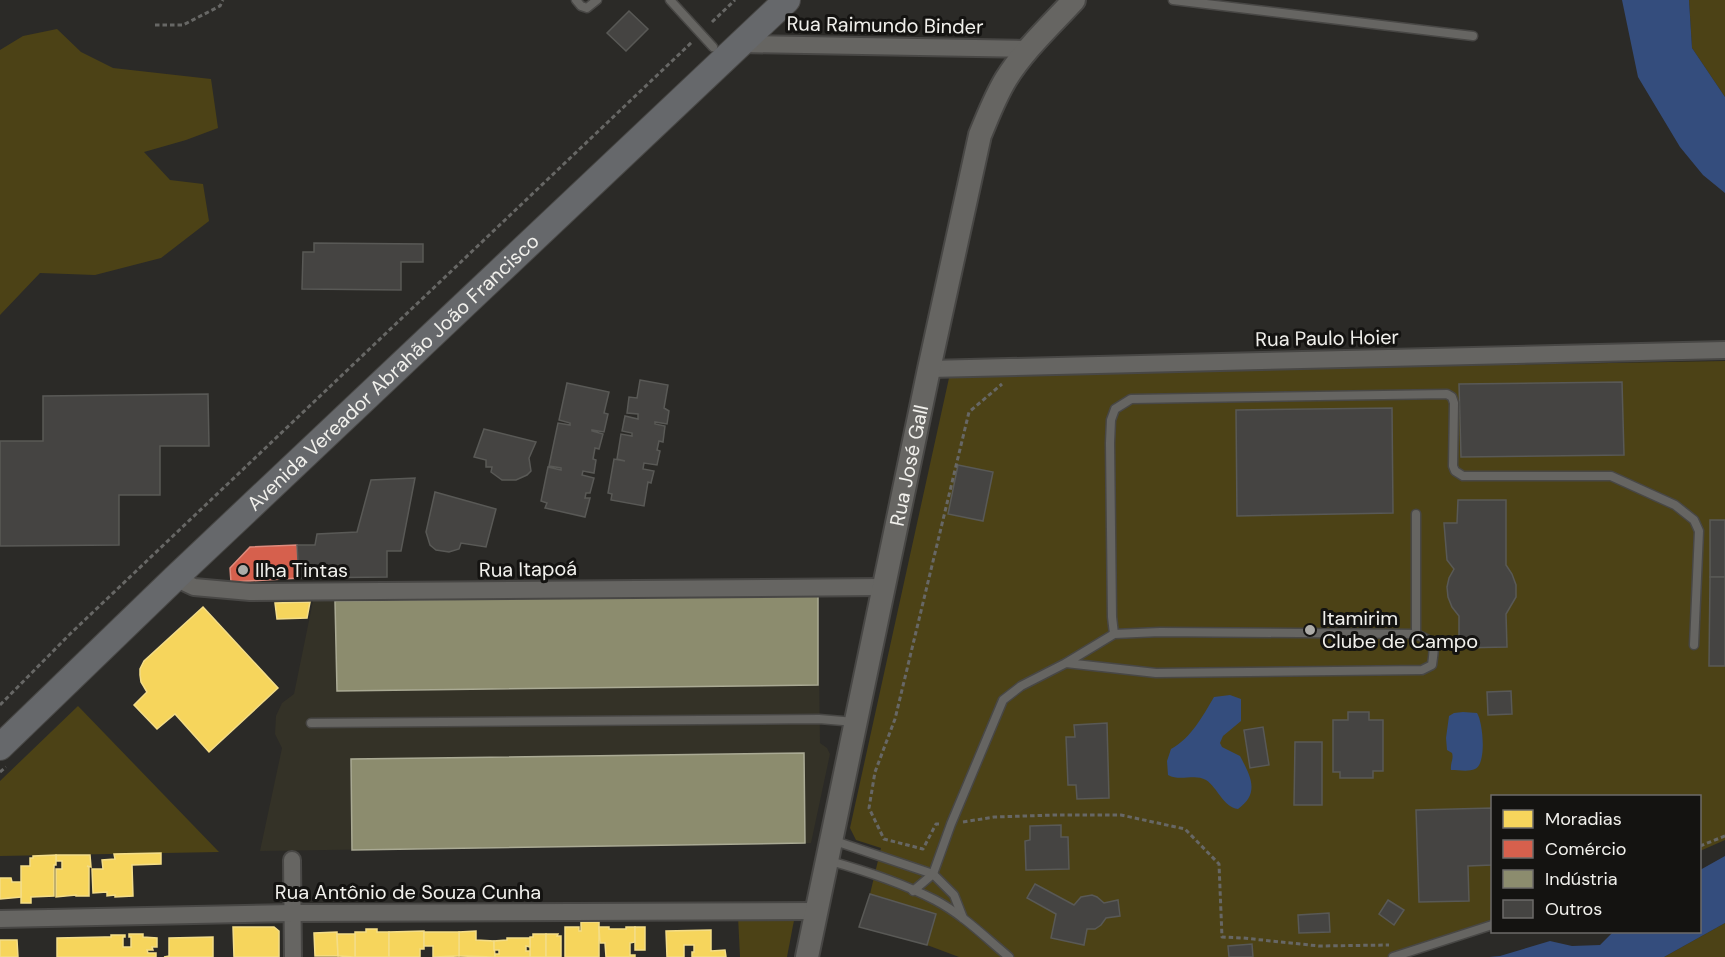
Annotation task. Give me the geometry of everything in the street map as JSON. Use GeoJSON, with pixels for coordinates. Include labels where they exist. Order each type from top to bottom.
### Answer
{"type":"FeatureCollection","features":[{"type":"Feature","properties":{"kind":"main road","name":"Avenida Vereador Abrahão João Francisco"},"geometry":{"type":"LineString","coordinates":[[0,727],[707,36],[762,0]]}},
{"type":"Feature","properties":{"kind":"main road","name":"Avenida Vereador Abrahão João Francisco"},"geometry":{"type":"LineString","coordinates":[[0,747],[175,578],[787,0]]}},
{"type":"Feature","properties":{"kind":"main road","name":"Rua José Gall"},"geometry":{"type":"LineString","coordinates":[[807,957],[980,135],[1006,79],[1029,49],[1074,0]]}},
{"type":"Feature","properties":{"kind":"street","name":"Rua Raimundo Binder"},"geometry":{"type":"LineString","coordinates":[[741,44],[1029,49]]}},
{"type":"Feature","properties":{"kind":"street","name":"Rua Paulo Hoier"},"geometry":{"type":"LineString","coordinates":[[929,369],[1725,350]]}},
{"type":"Feature","properties":{"kind":"street","name":"Rua Itapoá"},"geometry":{"type":"LineString","coordinates":[[175,578],[194,587],[250,592],[884,586]]}},
{"type":"Feature","properties":{"kind":"street"},"geometry":{"type":"LineString","coordinates":[[292,861],[293,957]]}},
{"type":"Feature","properties":{"kind":"street","name":"Rua Antônio de Souza Cunha"},"geometry":{"type":"LineString","coordinates":[[0,919],[292,913],[817,911]]}},
{"type":"Feature","properties":{"kind":"lane"},"geometry":{"type":"LineString","coordinates":[[576,0],[580,6],[587,8],[597,0]]}},
{"type":"Feature","properties":{"kind":"lane"},"geometry":{"type":"LineString","coordinates":[[670,0],[707,36]]}},
{"type":"Feature","properties":{"kind":"lane"},"geometry":{"type":"LineString","coordinates":[[1173,0],[1473,36]]}},
{"type":"Feature","properties":{"kind":"lane"},"geometry":{"type":"LineString","coordinates":[[1114,634],[1110,443],[1111,420],[1115,409],[1131,399],[1447,394],[1452,397],[1454,403],[1453,466],[1455,471],[1463,476],[1611,476],[1675,506],[1694,520],[1699,531],[1694,645]]}},
{"type":"Feature","properties":{"kind":"lane"},"geometry":{"type":"LineString","coordinates":[[1416,514],[1416,634]]}},
{"type":"Feature","properties":{"kind":"lane"},"geometry":{"type":"LineString","coordinates":[[913,891],[933,874],[951,824],[1003,700],[1021,686],[1066,663],[1114,634],[1160,632],[1416,634],[1430,640],[1434,648],[1432,665],[1422,670],[1156,674],[1066,663]]}},
{"type":"Feature","properties":{"kind":"lane"},"geometry":{"type":"LineString","coordinates":[[311,723],[819,719],[855,723]]}},
{"type":"Feature","properties":{"kind":"lane"},"geometry":{"type":"LineString","coordinates":[[829,850],[933,874],[954,895],[963,919]]}},
{"type":"Feature","properties":{"kind":"lane"},"geometry":{"type":"LineString","coordinates":[[829,850],[875,874],[936,900],[1010,957]]}},
{"type":"Feature","properties":{"kind":"lane"},"geometry":{"type":"LineString","coordinates":[[1393,957],[1491,925]]}},
{"type":"Feature","properties":{"kind":"path"},"geometry":{"type":"LineString","coordinates":[[155,25],[183,25],[220,6],[223,0]]}},
{"type":"Feature","properties":{"kind":"path"},"geometry":{"type":"LineString","coordinates":[[0,705],[70,634],[707,36],[735,0]]}},
{"type":"Feature","properties":{"kind":"path"},"geometry":{"type":"LineString","coordinates":[[1008,379],[969,412],[895,719],[875,772],[869,808],[885,839],[923,849],[936,824],[994,817],[1121,815],[1185,829],[1219,864],[1222,937],[1319,946],[1397,945]]}},
{"type":"Feature","properties":{"kind":"path"},"geometry":{"type":"LineString","coordinates":[[1701,846],[1725,836]]}},
{"type":"Feature","properties":{"kind":"shaded area"},"geometry":{"type":"Polygon","coordinates":[[[1689,0],[1725,0],[1725,97],[1692,48],[1689,0]]]}},
{"type":"Feature","properties":{"kind":"shaded area"},"geometry":{"type":"Polygon","coordinates":[[[57,29],[81,52],[113,68],[211,79],[218,128],[144,152],[170,180],[203,184],[209,221],[161,258],[95,275],[40,273],[0,315],[0,50],[23,36],[57,29]]]}},
{"type":"Feature","properties":{"kind":"shaded area","name":"Itamirim Clube de Campo"},"geometry":{"type":"Polygon","coordinates":[[[1725,361],[1725,840],[1701,851],[1701,795],[1491,795],[1491,930],[1407,957],[959,957],[927,945],[859,927],[881,848],[856,840],[850,828],[949,378],[956,374],[1725,361]]]}},
{"type":"Feature","properties":{"kind":"shaded area"},"geometry":{"type":"Polygon","coordinates":[[[818,594],[820,743],[827,748],[830,754],[811,843],[260,851],[282,748],[275,734],[276,716],[282,703],[294,694],[313,601],[818,594]]]}},
{"type":"Feature","properties":{"kind":"shaded area"},"geometry":{"type":"Polygon","coordinates":[[[78,706],[219,852],[0,856],[0,781],[78,706]]]}},
{"type":"Feature","properties":{"kind":"shaded area"},"geometry":{"type":"Polygon","coordinates":[[[795,915],[787,957],[740,957],[738,916],[795,915]]]}},
{"type":"Feature","properties":{"kind":"shaded area"},"geometry":{"type":"Polygon","coordinates":[[[1725,923],[1725,957],[1664,957],[1725,923]]]}},
{"type":"Feature","properties":{"kind":"water"},"geometry":{"type":"Polygon","coordinates":[[[1622,0],[1689,0],[1692,48],[1725,97],[1725,193],[1703,175],[1680,147],[1638,77],[1622,0]]]}},
{"type":"Feature","properties":{"kind":"water"},"geometry":{"type":"Polygon","coordinates":[[[1230,695],[1241,699],[1241,721],[1223,736],[1220,743],[1222,747],[1240,756],[1251,784],[1249,797],[1238,809],[1228,805],[1206,780],[1197,777],[1178,778],[1168,775],[1167,761],[1171,749],[1191,733],[1214,697],[1230,695]]]}},
{"type":"Feature","properties":{"kind":"water"},"geometry":{"type":"Polygon","coordinates":[[[1463,712],[1477,713],[1479,718],[1483,742],[1481,759],[1479,766],[1473,770],[1451,770],[1452,753],[1447,750],[1446,738],[1449,716],[1463,712]]]}},
{"type":"Feature","properties":{"kind":"water"},"geometry":{"type":"Polygon","coordinates":[[[1725,856],[1725,923],[1664,957],[1489,957],[1500,956],[1550,941],[1572,946],[1600,945],[1612,933],[1701,933],[1701,869],[1725,856]]]}},
{"type":"Feature","properties":{"kind":"building: Moradias"},"geometry":{"type":"Polygon","coordinates":[[[310,602],[307,618],[277,619],[275,603],[310,602]]]}},
{"type":"Feature","properties":{"kind":"building: Moradias"},"geometry":{"type":"Polygon","coordinates":[[[203,607],[278,688],[209,752],[175,714],[157,729],[134,705],[147,692],[140,675],[144,661],[203,607]]]}},
{"type":"Feature","properties":{"kind":"building: Moradias"},"geometry":{"type":"Polygon","coordinates":[[[161,853],[161,864],[132,865],[133,896],[115,897],[115,895],[107,896],[107,892],[93,893],[92,869],[103,869],[102,860],[115,859],[114,854],[161,853]]]}},
{"type":"Feature","properties":{"kind":"building: Moradias"},"geometry":{"type":"Polygon","coordinates":[[[56,855],[90,855],[91,867],[87,866],[89,867],[89,896],[56,897],[56,869],[62,869],[62,861],[56,861],[56,855]]]}},
{"type":"Feature","properties":{"kind":"building: Moradias"},"geometry":{"type":"Polygon","coordinates":[[[56,855],[54,896],[31,897],[31,903],[21,903],[21,866],[30,866],[30,858],[33,856],[56,855]]]}},
{"type":"Feature","properties":{"kind":"building: Moradias"},"geometry":{"type":"Polygon","coordinates":[[[0,878],[11,878],[12,882],[21,882],[21,897],[0,899],[0,878]]]}},
{"type":"Feature","properties":{"kind":"building: Moradias"},"geometry":{"type":"Polygon","coordinates":[[[581,922],[599,922],[599,957],[565,957],[565,927],[579,927],[581,931],[581,922]]]}},
{"type":"Feature","properties":{"kind":"building: Moradias"},"geometry":{"type":"Polygon","coordinates":[[[233,927],[274,927],[279,931],[279,957],[234,957],[233,927]]]}},
{"type":"Feature","properties":{"kind":"building: Moradias"},"geometry":{"type":"Polygon","coordinates":[[[599,927],[626,929],[626,927],[635,927],[635,942],[630,943],[630,955],[635,955],[635,957],[606,957],[605,943],[600,943],[599,927]]]}},
{"type":"Feature","properties":{"kind":"building: Moradias"},"geometry":{"type":"Polygon","coordinates":[[[635,927],[645,927],[645,950],[635,950],[635,927]]]}},
{"type":"Feature","properties":{"kind":"building: Moradias"},"geometry":{"type":"Polygon","coordinates":[[[366,929],[389,932],[389,957],[355,957],[355,932],[366,932],[366,929]]]}},
{"type":"Feature","properties":{"kind":"building: Moradias"},"geometry":{"type":"Polygon","coordinates":[[[711,930],[711,951],[725,950],[726,957],[692,957],[694,945],[684,945],[684,957],[667,957],[666,931],[711,930]]]}},
{"type":"Feature","properties":{"kind":"building: Moradias"},"geometry":{"type":"Polygon","coordinates":[[[424,931],[424,949],[420,949],[420,957],[389,957],[389,932],[424,931]]]}},
{"type":"Feature","properties":{"kind":"building: Moradias"},"geometry":{"type":"Polygon","coordinates":[[[476,931],[476,940],[494,941],[495,957],[459,956],[459,932],[476,931]]]}},
{"type":"Feature","properties":{"kind":"building: Moradias"},"geometry":{"type":"Polygon","coordinates":[[[337,932],[338,956],[315,956],[314,933],[337,932]]]}},
{"type":"Feature","properties":{"kind":"building: Moradias"},"geometry":{"type":"Polygon","coordinates":[[[424,932],[459,932],[459,956],[433,957],[433,946],[424,946],[424,932]]]}},
{"type":"Feature","properties":{"kind":"building: Moradias"},"geometry":{"type":"Polygon","coordinates":[[[129,934],[143,934],[143,937],[157,938],[157,947],[147,950],[148,953],[156,953],[156,957],[57,957],[57,938],[125,935],[123,947],[131,947],[129,934]]]}},
{"type":"Feature","properties":{"kind":"building: Moradias"},"geometry":{"type":"Polygon","coordinates":[[[337,934],[355,934],[355,957],[338,956],[337,934]]]}},
{"type":"Feature","properties":{"kind":"building: Moradias"},"geometry":{"type":"Polygon","coordinates":[[[533,934],[546,934],[546,957],[530,957],[530,937],[533,937],[533,934]]]}},
{"type":"Feature","properties":{"kind":"building: Moradias"},"geometry":{"type":"Polygon","coordinates":[[[546,934],[561,936],[561,957],[546,957],[546,934]]]}},
{"type":"Feature","properties":{"kind":"building: Moradias"},"geometry":{"type":"Polygon","coordinates":[[[213,937],[213,957],[164,957],[169,956],[169,938],[213,937]]]}},
{"type":"Feature","properties":{"kind":"building: Moradias"},"geometry":{"type":"Polygon","coordinates":[[[507,938],[530,938],[530,947],[526,946],[526,951],[530,951],[530,957],[495,957],[495,954],[499,954],[499,950],[494,950],[494,941],[507,940],[507,938]]]}},
{"type":"Feature","properties":{"kind":"building: Moradias"},"geometry":{"type":"Polygon","coordinates":[[[0,940],[17,940],[18,957],[0,957],[0,940]]]}},
{"type":"Feature","properties":{"kind":"building: Comércio"},"geometry":{"type":"Polygon","coordinates":[[[297,545],[299,578],[231,582],[230,568],[250,547],[297,545]]]}},
{"type":"Feature","properties":{"kind":"building: Indústria"},"geometry":{"type":"Polygon","coordinates":[[[818,594],[818,685],[337,691],[335,601],[818,594]]]}},
{"type":"Feature","properties":{"kind":"building: Indústria"},"geometry":{"type":"Polygon","coordinates":[[[804,753],[805,843],[352,850],[351,759],[804,753]]]}},
{"type":"Feature","properties":{"kind":"building: Outros"},"geometry":{"type":"Polygon","coordinates":[[[629,11],[648,29],[626,51],[607,33],[629,11]]]}},
{"type":"Feature","properties":{"kind":"building: Outros"},"geometry":{"type":"Polygon","coordinates":[[[314,243],[423,244],[423,262],[401,262],[401,290],[302,289],[303,252],[314,252],[314,243]]]}},
{"type":"Feature","properties":{"kind":"building: Outros"},"geometry":{"type":"Polygon","coordinates":[[[640,380],[668,385],[664,408],[669,411],[667,424],[655,422],[655,424],[665,426],[663,442],[659,441],[657,450],[660,451],[657,465],[644,463],[643,469],[654,471],[651,483],[648,482],[644,506],[611,500],[612,494],[608,493],[614,459],[625,461],[617,459],[621,434],[632,436],[632,433],[622,431],[625,416],[638,419],[638,414],[627,413],[629,397],[637,398],[640,380]]]}},
{"type":"Feature","properties":{"kind":"building: Outros"},"geometry":{"type":"Polygon","coordinates":[[[1622,382],[1624,455],[1461,457],[1459,384],[1622,382]]]}},
{"type":"Feature","properties":{"kind":"building: Outros"},"geometry":{"type":"Polygon","coordinates":[[[567,383],[609,392],[604,413],[608,414],[604,432],[592,430],[603,434],[599,449],[595,448],[594,473],[583,471],[582,475],[594,478],[590,493],[586,493],[585,498],[590,498],[585,517],[545,508],[547,503],[541,501],[548,467],[561,470],[561,468],[549,466],[558,423],[570,425],[570,423],[559,420],[567,383]]]}},
{"type":"Feature","properties":{"kind":"building: Outros"},"geometry":{"type":"Polygon","coordinates":[[[208,394],[209,446],[160,446],[160,495],[119,495],[119,545],[0,546],[0,441],[43,441],[43,396],[208,394]]]}},
{"type":"Feature","properties":{"kind":"building: Outros"},"geometry":{"type":"Polygon","coordinates":[[[1392,408],[1393,513],[1237,516],[1236,410],[1392,408]]]}},
{"type":"Feature","properties":{"kind":"building: Outros"},"geometry":{"type":"Polygon","coordinates":[[[484,429],[536,442],[529,458],[531,471],[516,480],[502,480],[491,472],[492,467],[486,467],[486,460],[474,457],[484,429]]]}},
{"type":"Feature","properties":{"kind":"building: Outros"},"geometry":{"type":"Polygon","coordinates":[[[958,465],[993,472],[983,521],[948,514],[958,465]]]}},
{"type":"Feature","properties":{"kind":"building: Outros"},"geometry":{"type":"Polygon","coordinates":[[[415,478],[401,551],[387,551],[387,577],[299,578],[297,545],[315,545],[317,534],[357,532],[371,480],[415,478]]]}},
{"type":"Feature","properties":{"kind":"building: Outros"},"geometry":{"type":"Polygon","coordinates":[[[435,492],[496,509],[486,547],[461,543],[459,549],[449,552],[436,550],[430,545],[426,532],[435,492]]]}},
{"type":"Feature","properties":{"kind":"building: Outros"},"geometry":{"type":"Polygon","coordinates":[[[1458,500],[1506,500],[1506,565],[1516,585],[1516,597],[1506,614],[1507,647],[1459,648],[1459,616],[1448,597],[1447,587],[1454,569],[1447,560],[1444,523],[1457,523],[1458,500]]]}},
{"type":"Feature","properties":{"kind":"building: Outros"},"geometry":{"type":"Polygon","coordinates":[[[1710,520],[1725,520],[1725,577],[1710,577],[1710,520]]]}},
{"type":"Feature","properties":{"kind":"building: Outros"},"geometry":{"type":"Polygon","coordinates":[[[1710,577],[1725,577],[1725,666],[1709,666],[1710,577]]]}},
{"type":"Feature","properties":{"kind":"building: Outros"},"geometry":{"type":"Polygon","coordinates":[[[1511,691],[1512,714],[1488,715],[1487,692],[1511,691]]]}},
{"type":"Feature","properties":{"kind":"building: Outros"},"geometry":{"type":"Polygon","coordinates":[[[1348,712],[1369,712],[1369,720],[1383,720],[1383,771],[1373,771],[1373,778],[1340,778],[1340,772],[1333,772],[1333,720],[1348,720],[1348,712]]]}},
{"type":"Feature","properties":{"kind":"building: Outros"},"geometry":{"type":"Polygon","coordinates":[[[1107,723],[1109,798],[1077,799],[1076,785],[1068,785],[1066,737],[1075,737],[1074,725],[1107,723]]]}},
{"type":"Feature","properties":{"kind":"building: Outros"},"geometry":{"type":"Polygon","coordinates":[[[1263,727],[1269,765],[1250,768],[1244,730],[1263,727]]]}},
{"type":"Feature","properties":{"kind":"building: Outros"},"geometry":{"type":"Polygon","coordinates":[[[1295,742],[1322,742],[1322,805],[1294,805],[1295,742]]]}},
{"type":"Feature","properties":{"kind":"building: Outros"},"geometry":{"type":"Polygon","coordinates":[[[1491,808],[1491,865],[1468,866],[1469,901],[1419,902],[1416,810],[1491,808]]]}},
{"type":"Feature","properties":{"kind":"building: Outros"},"geometry":{"type":"Polygon","coordinates":[[[1061,825],[1061,837],[1068,837],[1069,869],[1026,870],[1025,841],[1030,840],[1030,826],[1061,825]]]}},
{"type":"Feature","properties":{"kind":"building: Outros"},"geometry":{"type":"Polygon","coordinates":[[[1035,884],[1074,905],[1081,897],[1092,895],[1104,903],[1118,900],[1120,916],[1106,918],[1095,929],[1087,929],[1084,945],[1051,938],[1056,914],[1027,898],[1035,884]]]}},
{"type":"Feature","properties":{"kind":"building: Outros"},"geometry":{"type":"Polygon","coordinates":[[[870,894],[936,914],[927,945],[859,927],[870,894]]]}},
{"type":"Feature","properties":{"kind":"building: Outros"},"geometry":{"type":"Polygon","coordinates":[[[1388,900],[1404,910],[1394,925],[1379,914],[1388,900]]]}},
{"type":"Feature","properties":{"kind":"building: Outros"},"geometry":{"type":"Polygon","coordinates":[[[1329,913],[1330,932],[1299,933],[1298,915],[1329,913]]]}},
{"type":"Feature","properties":{"kind":"building: Outros"},"geometry":{"type":"Polygon","coordinates":[[[1252,944],[1253,957],[1229,957],[1228,946],[1252,944]]]}},
{"type":"Feature","properties":{"kind":"place","name":"Ilha Tintas"},"geometry":{"type":"Point","coordinates":[243,570]}},
{"type":"Feature","properties":{"kind":"place","name":"Itamirim Clube de Campo"},"geometry":{"type":"Point","coordinates":[1310,630]}}]}
